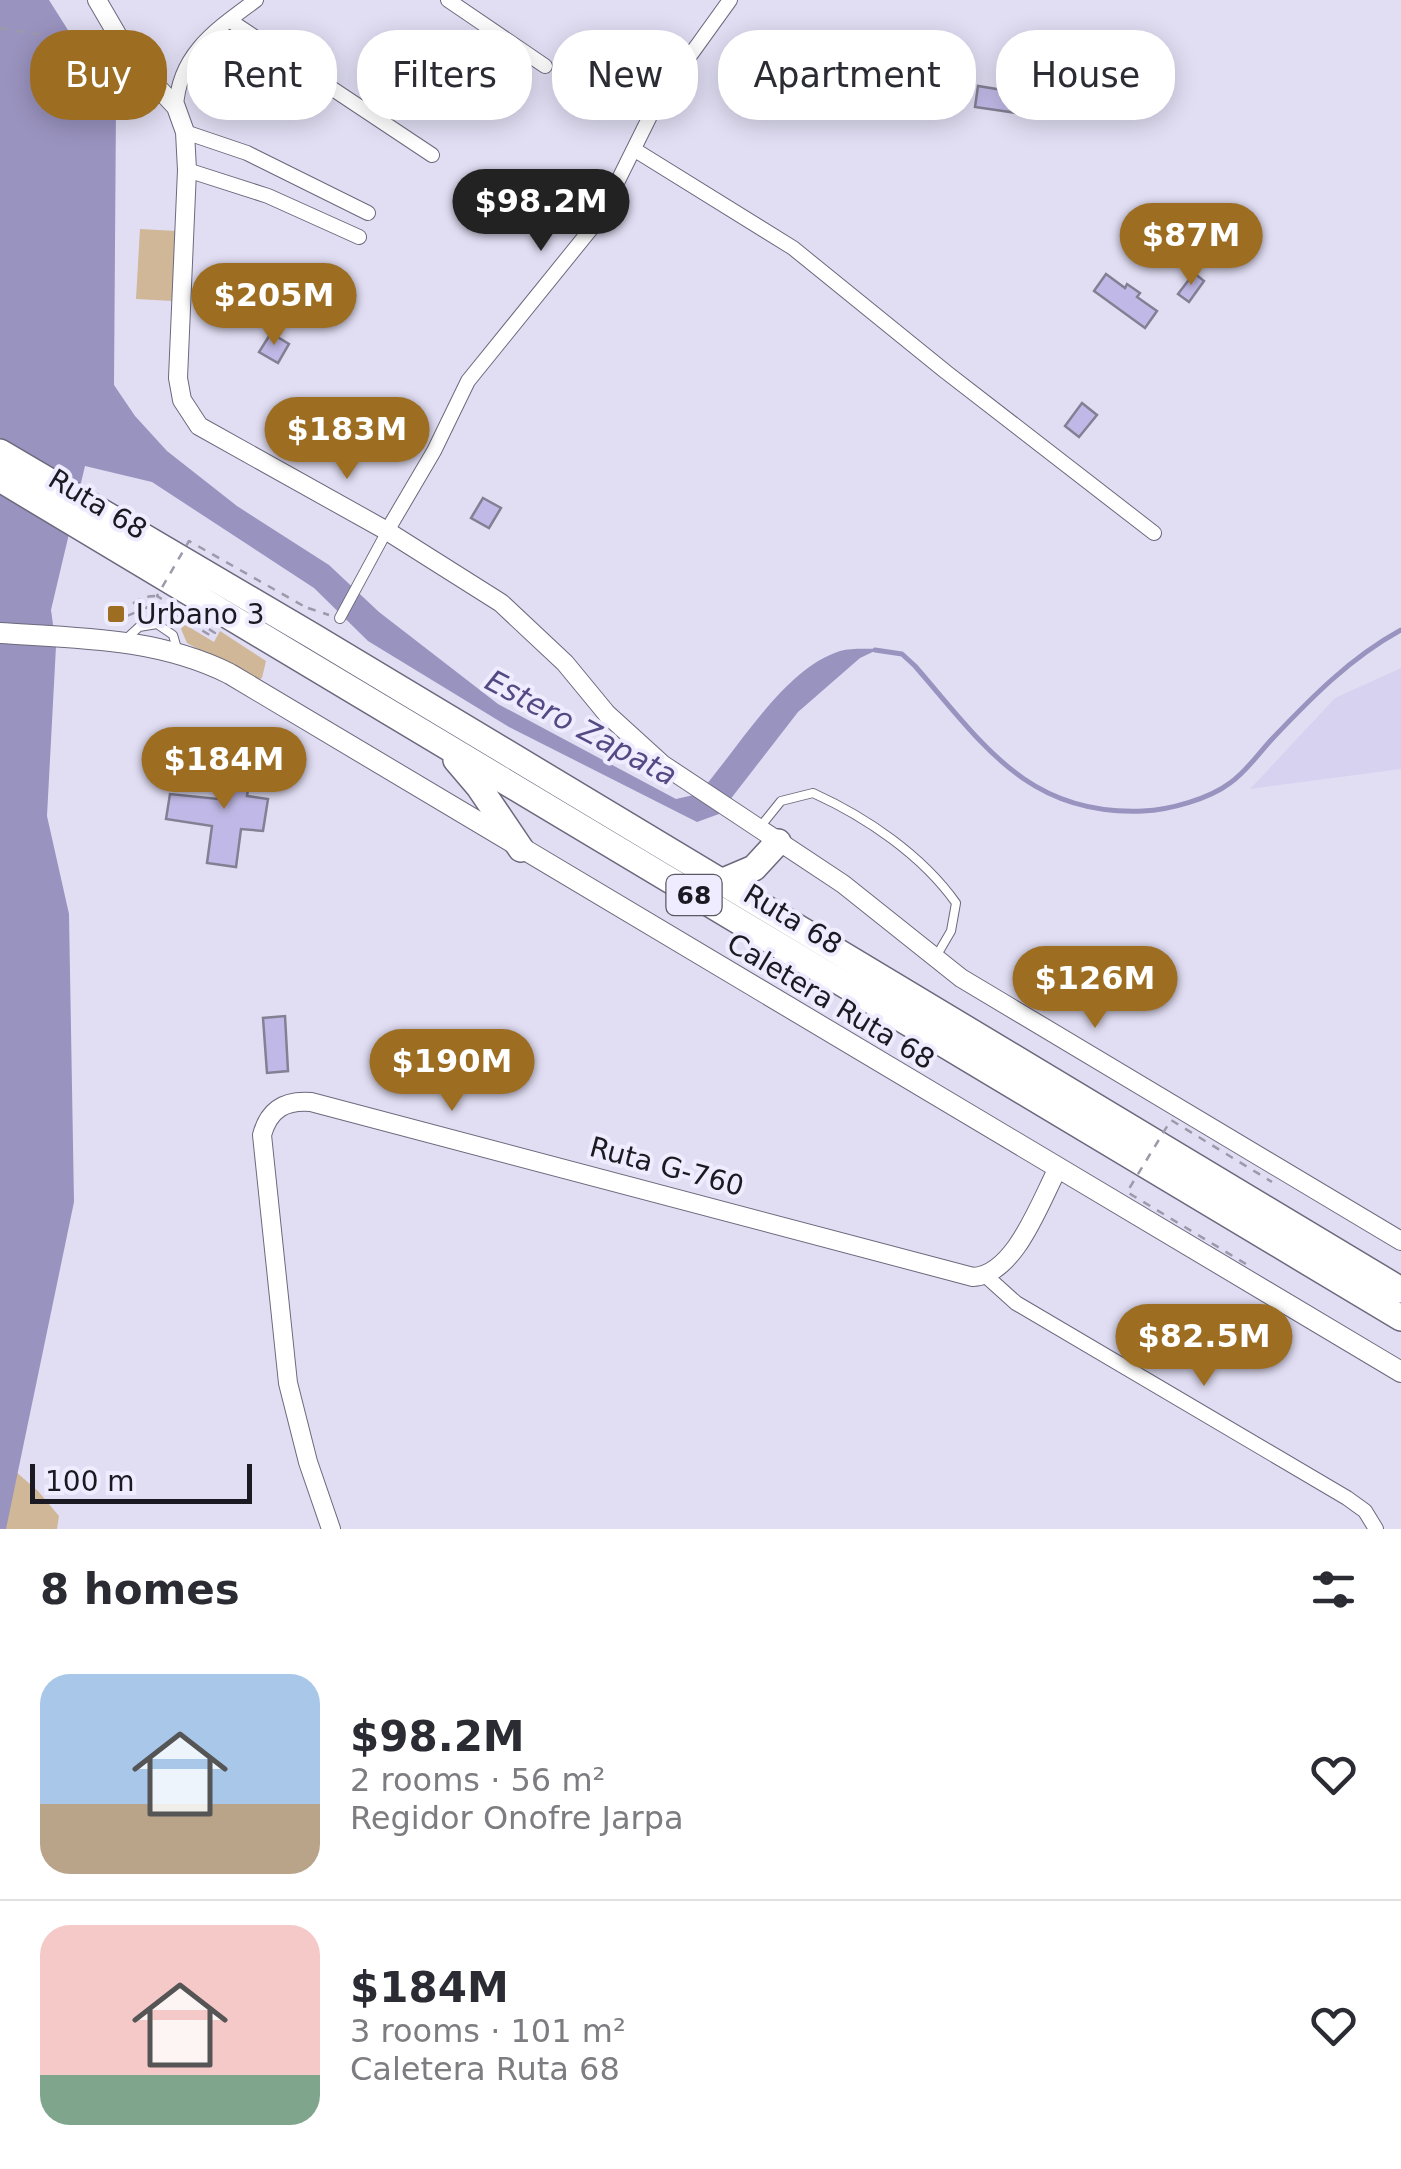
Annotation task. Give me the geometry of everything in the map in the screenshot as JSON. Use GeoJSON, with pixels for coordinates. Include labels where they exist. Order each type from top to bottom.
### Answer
{"type":"FeatureCollection","features":[{"type":"Feature","properties":{"kind":"highway","name":"Ruta 68"},"geometry":{"type":"LineString","coordinates":[[0,452],[1401,1290]]}},
{"type":"Feature","properties":{"kind":"highway","name":"Ruta 68"},"geometry":{"type":"LineString","coordinates":[[0,480],[1401,1318]]}},
{"type":"Feature","properties":{"kind":"highway"},"geometry":{"type":"LineString","coordinates":[[438,742],[479,788],[521,848]]}},
{"type":"Feature","properties":{"kind":"highway"},"geometry":{"type":"LineString","coordinates":[[721,882],[754,868],[768,835]]}},
{"type":"Feature","properties":{"kind":"main road","name":"Caletera Ruta 68"},"geometry":{"type":"LineString","coordinates":[[0,633],[68,637],[178,652],[230,674],[1401,1372]]}},
{"type":"Feature","properties":{"kind":"street"},"geometry":{"type":"LineString","coordinates":[[98,0],[114,30]]}},
{"type":"Feature","properties":{"kind":"street"},"geometry":{"type":"LineString","coordinates":[[176,107],[179,84],[194,50],[256,0]]}},
{"type":"Feature","properties":{"kind":"street"},"geometry":{"type":"LineString","coordinates":[[448,0],[545,66]]}},
{"type":"Feature","properties":{"kind":"street"},"geometry":{"type":"LineString","coordinates":[[340,618],[434,451],[468,382],[599,218],[658,100],[730,0]]}},
{"type":"Feature","properties":{"kind":"street"},"geometry":{"type":"LineString","coordinates":[[229,20],[432,154]]}},
{"type":"Feature","properties":{"kind":"street"},"geometry":{"type":"LineString","coordinates":[[167,98],[176,107],[185,132],[187,170],[178,378],[187,410],[207,432],[388,531],[501,604],[555,653],[640,744],[696,788],[853,892],[935,959],[985,993],[1401,1241]]}},
{"type":"Feature","properties":{"kind":"street"},"geometry":{"type":"LineString","coordinates":[[185,132],[248,153],[368,213]]}},
{"type":"Feature","properties":{"kind":"street"},"geometry":{"type":"LineString","coordinates":[[634,150],[794,248],[1154,533]]}},
{"type":"Feature","properties":{"kind":"street"},"geometry":{"type":"LineString","coordinates":[[187,170],[268,196],[360,237]]}},
{"type":"Feature","properties":{"kind":"street","name":"Ruta G-760"},"geometry":{"type":"LineString","coordinates":[[331,1529],[296,1423],[281,1343],[262,1135],[269,1118],[284,1104],[311,1102],[960,1274],[986,1276]]}},
{"type":"Feature","properties":{"kind":"street"},"geometry":{"type":"LineString","coordinates":[[1058,1168],[1006,1263],[986,1276],[1016,1303],[1348,1498],[1365,1512],[1376,1529]]}},
{"type":"Feature","properties":{"kind":"lane"},"geometry":{"type":"LineString","coordinates":[[768,835],[781,801],[813,792],[846,808],[936,874],[956,902],[951,930],[935,959]]}},
{"type":"Feature","properties":{"kind":"path"},"geometry":{"type":"LineString","coordinates":[[0,28],[30,34]]}},
{"type":"Feature","properties":{"kind":"path"},"geometry":{"type":"LineString","coordinates":[[156,596],[188,541],[307,608],[340,618]]}},
{"type":"Feature","properties":{"kind":"path"},"geometry":{"type":"LineString","coordinates":[[108,624],[155,604],[214,637],[216,633],[156,596],[137,600],[126,609],[125,616]]}},
{"type":"Feature","properties":{"kind":"path"},"geometry":{"type":"LineString","coordinates":[[1258,1270],[1127,1192],[1171,1120],[1272,1182]]}},
{"type":"Feature","properties":{"kind":"shaded area"},"geometry":{"type":"Polygon","coordinates":[[[0,0],[49,0],[68,30],[30,30],[30,120],[116,120],[114,385],[135,416],[167,451],[237,506],[329,565],[379,612],[498,704],[676,799],[698,794],[799,675],[840,651],[879,649],[860,658],[798,712],[719,814],[697,822],[509,727],[368,641],[314,588],[152,482],[85,466],[51,610],[56,646],[47,816],[69,914],[74,1202],[6,1529],[0,1529],[0,0]]]}},
{"type":"Feature","properties":{"kind":"shaded area"},"geometry":{"type":"Polygon","coordinates":[[[140,229],[177,231],[173,301],[136,299],[140,229]]]}},
{"type":"Feature","properties":{"kind":"shaded area"},"geometry":{"type":"Polygon","coordinates":[[[184,624],[214,642],[220,631],[266,661],[262,678],[256,681],[187,643],[181,629],[184,624]]]}},
{"type":"Feature","properties":{"kind":"shaded area"},"geometry":{"type":"Polygon","coordinates":[[[1401,668],[1401,769],[1250,789],[1335,698],[1401,668]]]}},
{"type":"Feature","properties":{"kind":"shaded area"},"geometry":{"type":"Polygon","coordinates":[[[0,1458],[38,1491],[59,1516],[57,1529],[0,1529],[0,1458]]]}},
{"type":"Feature","properties":{"kind":"building"},"geometry":{"type":"Polygon","coordinates":[[[978,86],[996,89],[996,110],[976,107],[978,86]]]}},
{"type":"Feature","properties":{"kind":"building"},"geometry":{"type":"Polygon","coordinates":[[[1194,273],[1204,281],[1189,302],[1178,294],[1194,273]]]}},
{"type":"Feature","properties":{"kind":"building"},"geometry":{"type":"Polygon","coordinates":[[[1106,274],[1140,293],[1137,297],[1157,311],[1145,328],[1094,291],[1106,274]]]}},
{"type":"Feature","properties":{"kind":"building"},"geometry":{"type":"Polygon","coordinates":[[[271,333],[289,344],[278,363],[259,352],[271,333]]]}},
{"type":"Feature","properties":{"kind":"building"},"geometry":{"type":"Polygon","coordinates":[[[1082,403],[1097,415],[1079,437],[1065,426],[1082,403]]]}},
{"type":"Feature","properties":{"kind":"building"},"geometry":{"type":"Polygon","coordinates":[[[483,498],[501,508],[489,528],[471,518],[483,498]]]}},
{"type":"Feature","properties":{"kind":"building"},"geometry":{"type":"Polygon","coordinates":[[[224,759],[252,763],[247,796],[268,799],[263,831],[241,829],[236,867],[207,863],[212,826],[166,819],[170,794],[218,799],[224,759]]]}},
{"type":"Feature","properties":{"kind":"building"},"geometry":{"type":"Polygon","coordinates":[[[285,1016],[288,1071],[267,1073],[263,1018],[285,1016]]]}},
{"type":"Feature","properties":{"kind":"waterway","name":"Estero Zapata"},"geometry":{"type":"LineString","coordinates":[[875,650],[902,654],[987,747],[1038,788],[1068,801],[1103,809],[1143,811],[1188,803],[1230,783],[1332,679],[1401,630]]}},
{"type":"Feature","properties":{"kind":"place","name":"Urbano 3"},"geometry":{"type":"Point","coordinates":[116,614]}}]}
